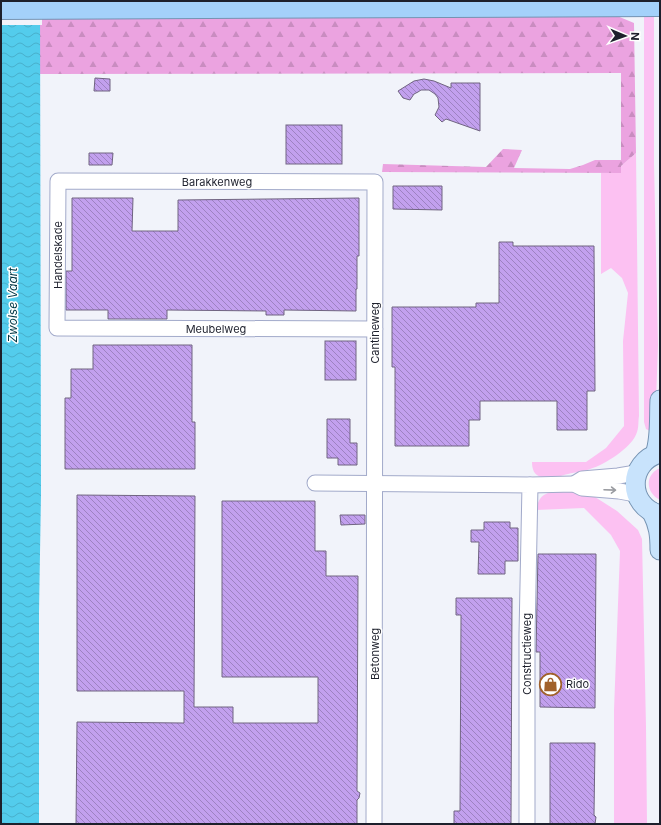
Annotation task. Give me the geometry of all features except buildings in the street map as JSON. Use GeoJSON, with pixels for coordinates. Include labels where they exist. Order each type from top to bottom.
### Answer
{"type":"FeatureCollection","features":[{"type":"Feature","properties":{"kind":"highway"},"geometry":{"type":"LineString","coordinates":[[1,8],[660,5]]}},
{"type":"Feature","properties":{"kind":"main road"},"geometry":{"type":"LineString","coordinates":[[660,400],[658,454],[644,461],[637,472],[635,484],[637,496],[641,502],[646,508],[656,513],[656,519],[660,531],[660,550]]}},
{"type":"Feature","properties":{"kind":"street","name":"Barakkenweg"},"geometry":{"type":"LineString","coordinates":[[58,181],[375,182]]}},
{"type":"Feature","properties":{"kind":"street","name":"Handelskade"},"geometry":{"type":"LineString","coordinates":[[57,328],[58,181]]}},
{"type":"Feature","properties":{"kind":"street","name":"Cantineweg"},"geometry":{"type":"LineString","coordinates":[[374,484],[375,182]]}},
{"type":"Feature","properties":{"kind":"street","name":"Meubelweg"},"geometry":{"type":"LineString","coordinates":[[57,328],[375,329]]}},
{"type":"Feature","properties":{"kind":"street"},"geometry":{"type":"LineString","coordinates":[[574,484],[582,479],[618,476],[637,472]]}},
{"type":"Feature","properties":{"kind":"street"},"geometry":{"type":"LineString","coordinates":[[315,483],[574,484],[582,488],[619,491],[637,496]]}},
{"type":"Feature","properties":{"kind":"street","name":"Betonweg"},"geometry":{"type":"LineString","coordinates":[[374,484],[374,824]]}},
{"type":"Feature","properties":{"kind":"street","name":"Constructieweg"},"geometry":{"type":"LineString","coordinates":[[527,824],[527,642],[530,485]]}},
{"type":"Feature","properties":{"kind":"shaded area"},"geometry":{"type":"Polygon","coordinates":[[[644,14],[654,14],[654,164],[658,345],[655,429],[650,431],[646,429],[644,422],[644,14]]]}},
{"type":"Feature","properties":{"kind":"shaded area"},"geometry":{"type":"Polygon","coordinates":[[[636,153],[638,430],[630,444],[603,464],[585,471],[558,477],[541,477],[534,471],[532,462],[586,462],[606,448],[624,426],[623,341],[628,293],[622,278],[611,268],[601,274],[601,173],[621,173],[621,166],[636,153]]]}},
{"type":"Feature","properties":{"kind":"shaded area"},"geometry":{"type":"Polygon","coordinates":[[[660,468],[660,500],[652,493],[649,479],[655,471],[660,468]]]}},
{"type":"Feature","properties":{"kind":"shaded area"},"geometry":{"type":"Polygon","coordinates":[[[557,491],[575,492],[595,497],[617,511],[638,530],[642,539],[647,824],[614,824],[614,710],[620,551],[611,535],[584,508],[536,510],[539,501],[545,494],[557,491]]]}},
{"type":"Feature","properties":{"kind":"green space"},"geometry":{"type":"Polygon","coordinates":[[[40,12],[610,13],[634,23],[636,153],[621,166],[621,173],[382,172],[383,164],[486,167],[503,149],[522,150],[514,168],[570,169],[595,160],[621,160],[621,73],[40,74],[40,12]]]}},
{"type":"Feature","properties":{"kind":"water","name":"Zwolse Vaart"},"geometry":{"type":"Polygon","coordinates":[[[1,1],[40,1],[41,494],[39,613],[39,824],[1,824],[1,1]]]}},
{"type":"Feature","properties":{"kind":"pier"},"geometry":{"type":"Polygon","coordinates":[[[1,1],[42,1],[42,25],[1,25],[1,1]]]}},
{"type":"Feature","properties":{"kind":"place","name":"Rido"},"geometry":{"type":"Point","coordinates":[551,684]}}]}
